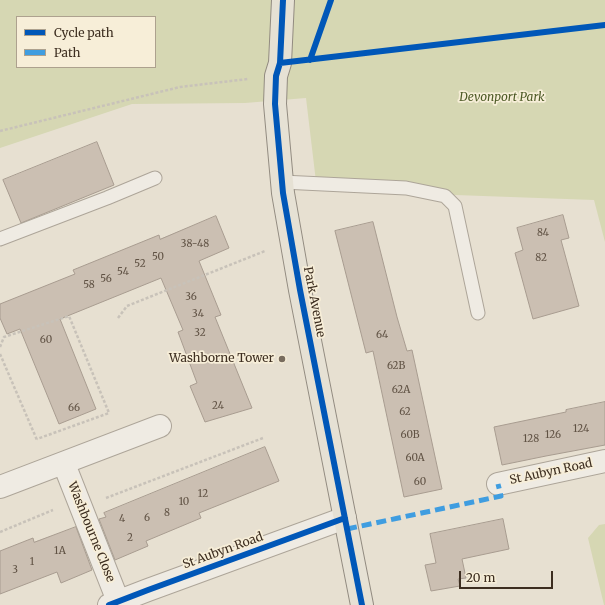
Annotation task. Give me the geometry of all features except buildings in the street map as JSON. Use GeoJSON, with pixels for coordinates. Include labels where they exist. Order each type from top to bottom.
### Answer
{"type":"FeatureCollection","features":[{"type":"Feature","properties":{"kind":"main road","name":"Park Avenue"},"geometry":{"type":"LineString","coordinates":[[283,0],[280,63],[276,76],[275,104],[284,201],[362,605]]}},
{"type":"Feature","properties":{"kind":"street"},"geometry":{"type":"LineString","coordinates":[[0,487],[160,426]]}},
{"type":"Feature","properties":{"kind":"street","name":"St Aubyn Road"},"geometry":{"type":"LineString","coordinates":[[498,484],[605,461]]}},
{"type":"Feature","properties":{"kind":"street","name":"Washbourne Close"},"geometry":{"type":"LineString","coordinates":[[56,466],[80,504],[113,603]]}},
{"type":"Feature","properties":{"kind":"street","name":"St Aubyn Road"},"geometry":{"type":"LineString","coordinates":[[113,603],[345,518]]}},
{"type":"Feature","properties":{"kind":"lane"},"geometry":{"type":"LineString","coordinates":[[0,239],[155,178]]}},
{"type":"Feature","properties":{"kind":"lane"},"geometry":{"type":"LineString","coordinates":[[282,182],[406,188],[445,196],[455,206],[478,313]]}},
{"type":"Feature","properties":{"kind":"path"},"geometry":{"type":"LineString","coordinates":[[0,131],[180,87],[276,76]]}},
{"type":"Feature","properties":{"kind":"path"},"geometry":{"type":"LineString","coordinates":[[118,318],[127,306],[239,261]]}},
{"type":"Feature","properties":{"kind":"path"},"geometry":{"type":"LineString","coordinates":[[0,347],[4,337],[69,316],[109,412],[36,439]]}},
{"type":"Feature","properties":{"kind":"path"},"geometry":{"type":"LineString","coordinates":[[0,354],[36,439],[56,466]]}},
{"type":"Feature","properties":{"kind":"path"},"geometry":{"type":"LineString","coordinates":[[0,532],[263,438]]}},
{"type":"Feature","properties":{"kind":"green space","name":"Devonport Park"},"geometry":{"type":"Polygon","coordinates":[[[0,0],[605,0],[605,242],[594,200],[317,190],[306,98],[245,103],[132,104],[0,148],[0,0]]]}},
{"type":"Feature","properties":{"kind":"green space"},"geometry":{"type":"Polygon","coordinates":[[[605,524],[604,605],[588,538],[599,525],[605,524]]]}},
{"type":"Feature","properties":{"kind":"marked path"},"geometry":{"type":"LineString","coordinates":[[347,529],[501,496],[498,484]]}},
{"type":"Feature","properties":{"kind":"cycle path"},"geometry":{"type":"LineString","coordinates":[[283,0],[280,63],[276,76],[275,104],[283,193],[300,290],[362,605]]}},
{"type":"Feature","properties":{"kind":"cycle path"},"geometry":{"type":"LineString","coordinates":[[310,60],[331,0]]}},
{"type":"Feature","properties":{"kind":"cycle path"},"geometry":{"type":"LineString","coordinates":[[280,63],[605,25]]}},
{"type":"Feature","properties":{"kind":"cycle path"},"geometry":{"type":"LineString","coordinates":[[109,605],[345,518]]}},
{"type":"Feature","properties":{"kind":"place","name":"Washborne Tower"},"geometry":{"type":"Point","coordinates":[282,359]}}]}
